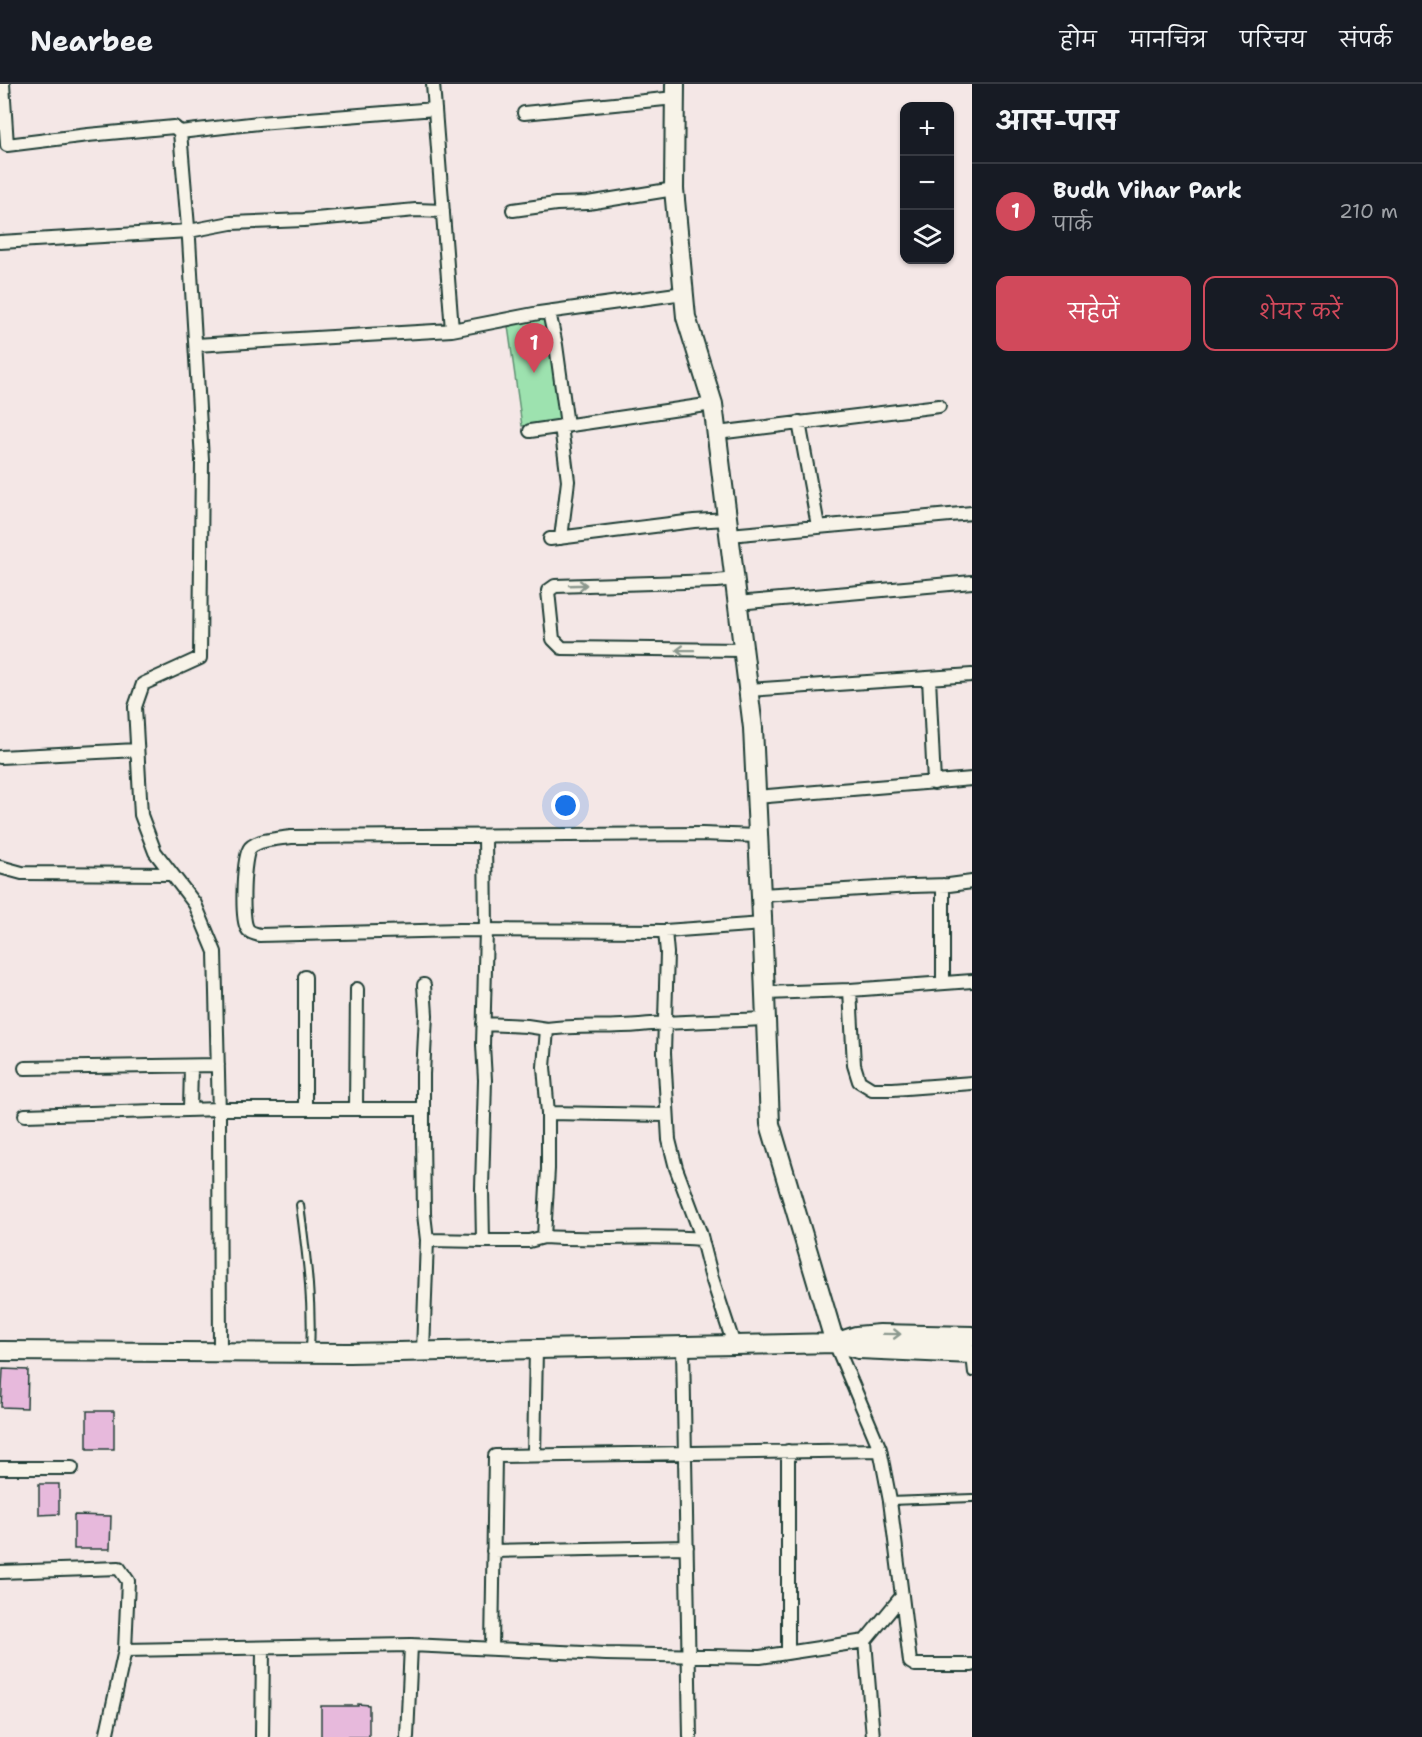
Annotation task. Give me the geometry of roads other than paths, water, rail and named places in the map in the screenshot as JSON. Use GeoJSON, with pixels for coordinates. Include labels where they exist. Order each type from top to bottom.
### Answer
{"type":"FeatureCollection","features":[{"type":"Feature","properties":{"kind":"street"},"geometry":{"type":"LineString","coordinates":[[3,84],[7,145],[88,135],[174,128],[180,132],[259,123],[435,109]]}},
{"type":"Feature","properties":{"kind":"street"},"geometry":{"type":"LineString","coordinates":[[433,84],[452,330]]}},
{"type":"Feature","properties":{"kind":"street"},"geometry":{"type":"LineString","coordinates":[[524,113],[675,91],[674,189],[686,317],[713,404],[753,728],[770,1124],[835,1343],[880,1450],[890,1501],[910,1662],[915,1665],[972,1665]]}},
{"type":"Feature","properties":{"kind":"street"},"geometry":{"type":"LineString","coordinates":[[180,132],[189,231],[202,460],[200,658],[143,684],[135,707],[141,815],[155,852],[195,903],[215,952],[219,1109],[220,1352]]}},
{"type":"Feature","properties":{"kind":"street"},"geometry":{"type":"LineString","coordinates":[[513,210],[556,204],[588,203],[674,189]]}},
{"type":"Feature","properties":{"kind":"street"},"geometry":{"type":"LineString","coordinates":[[0,242],[189,231],[231,223],[304,220],[416,210],[443,211]]}},
{"type":"Feature","properties":{"kind":"street"},"geometry":{"type":"LineString","coordinates":[[196,345],[452,330],[549,312],[684,293]]}},
{"type":"Feature","properties":{"kind":"street"},"geometry":{"type":"LineString","coordinates":[[549,312],[564,425],[568,481],[556,538],[694,521],[728,527],[818,526],[972,513]]}},
{"type":"Feature","properties":{"kind":"street"},"geometry":{"type":"LineString","coordinates":[[530,431],[713,404]]}},
{"type":"Feature","properties":{"kind":"street"},"geometry":{"type":"LineString","coordinates":[[717,433],[939,406]]}},
{"type":"Feature","properties":{"kind":"street"},"geometry":{"type":"LineString","coordinates":[[799,422],[818,526]]}},
{"type":"Feature","properties":{"kind":"street"},"geometry":{"type":"LineString","coordinates":[[734,579],[555,586],[548,591],[553,639],[562,648],[743,650]]}},
{"type":"Feature","properties":{"kind":"street"},"geometry":{"type":"LineString","coordinates":[[737,603],[972,582]]}},
{"type":"Feature","properties":{"kind":"street"},"geometry":{"type":"LineString","coordinates":[[748,690],[972,675]]}},
{"type":"Feature","properties":{"kind":"street"},"geometry":{"type":"LineString","coordinates":[[929,678],[934,783]]}},
{"type":"Feature","properties":{"kind":"street"},"geometry":{"type":"LineString","coordinates":[[0,757],[137,750]]}},
{"type":"Feature","properties":{"kind":"street"},"geometry":{"type":"LineString","coordinates":[[756,797],[972,779]]}},
{"type":"Feature","properties":{"kind":"street"},"geometry":{"type":"LineString","coordinates":[[758,836],[702,834],[291,837],[260,843],[252,846],[248,851],[244,905],[246,927],[251,933],[259,935],[486,930],[665,931],[763,924]]}},
{"type":"Feature","properties":{"kind":"street"},"geometry":{"type":"LineString","coordinates":[[483,1241],[485,836]]}},
{"type":"Feature","properties":{"kind":"street"},"geometry":{"type":"LineString","coordinates":[[0,867],[22,873],[172,874]]}},
{"type":"Feature","properties":{"kind":"street"},"geometry":{"type":"LineString","coordinates":[[761,895],[972,882]]}},
{"type":"Feature","properties":{"kind":"street"},"geometry":{"type":"LineString","coordinates":[[943,885],[943,982]]}},
{"type":"Feature","properties":{"kind":"street"},"geometry":{"type":"LineString","coordinates":[[665,931],[667,953],[664,1053],[669,1140],[734,1345]]}},
{"type":"Feature","properties":{"kind":"street"},"geometry":{"type":"LineString","coordinates":[[305,977],[305,1109]]}},
{"type":"Feature","properties":{"kind":"street"},"geometry":{"type":"LineString","coordinates":[[765,993],[850,990],[972,981]]}},
{"type":"Feature","properties":{"kind":"street"},"geometry":{"type":"LineString","coordinates":[[423,1352],[426,1240],[423,1109],[426,1015],[424,985]]}},
{"type":"Feature","properties":{"kind":"street"},"geometry":{"type":"LineString","coordinates":[[356,1108],[357,989]]}},
{"type":"Feature","properties":{"kind":"street"},"geometry":{"type":"LineString","coordinates":[[850,990],[854,1065],[859,1081],[872,1089],[972,1083]]}},
{"type":"Feature","properties":{"kind":"street"},"geometry":{"type":"LineString","coordinates":[[483,1024],[547,1029],[766,1019]]}},
{"type":"Feature","properties":{"kind":"street"},"geometry":{"type":"LineString","coordinates":[[544,1237],[548,1169],[548,1113],[544,1067],[547,1029]]}},
{"type":"Feature","properties":{"kind":"street"},"geometry":{"type":"LineString","coordinates":[[25,1068],[218,1065]]}},
{"type":"Feature","properties":{"kind":"street"},"geometry":{"type":"LineString","coordinates":[[190,1110],[191,1066]]}},
{"type":"Feature","properties":{"kind":"street"},"geometry":{"type":"LineString","coordinates":[[25,1115],[219,1109],[423,1109]]}},
{"type":"Feature","properties":{"kind":"street"},"geometry":{"type":"LineString","coordinates":[[548,1113],[667,1115]]}},
{"type":"Feature","properties":{"kind":"street"},"geometry":{"type":"LineString","coordinates":[[426,1240],[529,1241],[544,1237],[655,1236],[702,1239]]}},
{"type":"Feature","properties":{"kind":"street"},"geometry":{"type":"LineString","coordinates":[[0,1351],[423,1352],[835,1343],[859,1349],[971,1348]]}},
{"type":"Feature","properties":{"kind":"street"},"geometry":{"type":"LineString","coordinates":[[683,1347],[690,1737]]}},
{"type":"Feature","properties":{"kind":"street"},"geometry":{"type":"LineString","coordinates":[[534,1455],[536,1350]]}},
{"type":"Feature","properties":{"kind":"street"},"geometry":{"type":"LineString","coordinates":[[492,1649],[495,1456],[880,1450]]}},
{"type":"Feature","properties":{"kind":"street"},"geometry":{"type":"LineString","coordinates":[[788,1451],[788,1653]]}},
{"type":"Feature","properties":{"kind":"street"},"geometry":{"type":"LineString","coordinates":[[0,1468],[72,1468]]}},
{"type":"Feature","properties":{"kind":"street"},"geometry":{"type":"LineString","coordinates":[[493,1551],[687,1547]]}},
{"type":"Feature","properties":{"kind":"street"},"geometry":{"type":"LineString","coordinates":[[0,1572],[119,1568],[128,1581],[125,1650],[106,1737]]}},
{"type":"Feature","properties":{"kind":"street"},"geometry":{"type":"LineString","coordinates":[[125,1650],[411,1645],[760,1657],[865,1641],[902,1596]]}},
{"type":"Feature","properties":{"kind":"street"},"geometry":{"type":"LineString","coordinates":[[865,1641],[873,1737]]}},
{"type":"Feature","properties":{"kind":"street"},"geometry":{"type":"LineString","coordinates":[[407,1737],[411,1645]]}},
{"type":"Feature","properties":{"kind":"street"},"geometry":{"type":"LineString","coordinates":[[262,1737],[263,1648]]}},
{"type":"Feature","properties":{"kind":"lane"},"geometry":{"type":"LineString","coordinates":[[300,1205],[308,1267],[312,1327],[310,1353]]}},
{"type":"Feature","properties":{"kind":"lane"},"geometry":{"type":"LineString","coordinates":[[971,1348],[972,1373]]}},
{"type":"Feature","properties":{"kind":"lane"},"geometry":{"type":"LineString","coordinates":[[890,1501],[972,1498]]}},
{"type":"Feature","properties":{"kind":"place","name":"Budh Vihar Park"},"geometry":{"type":"Point","coordinates":[534,373]}}]}
